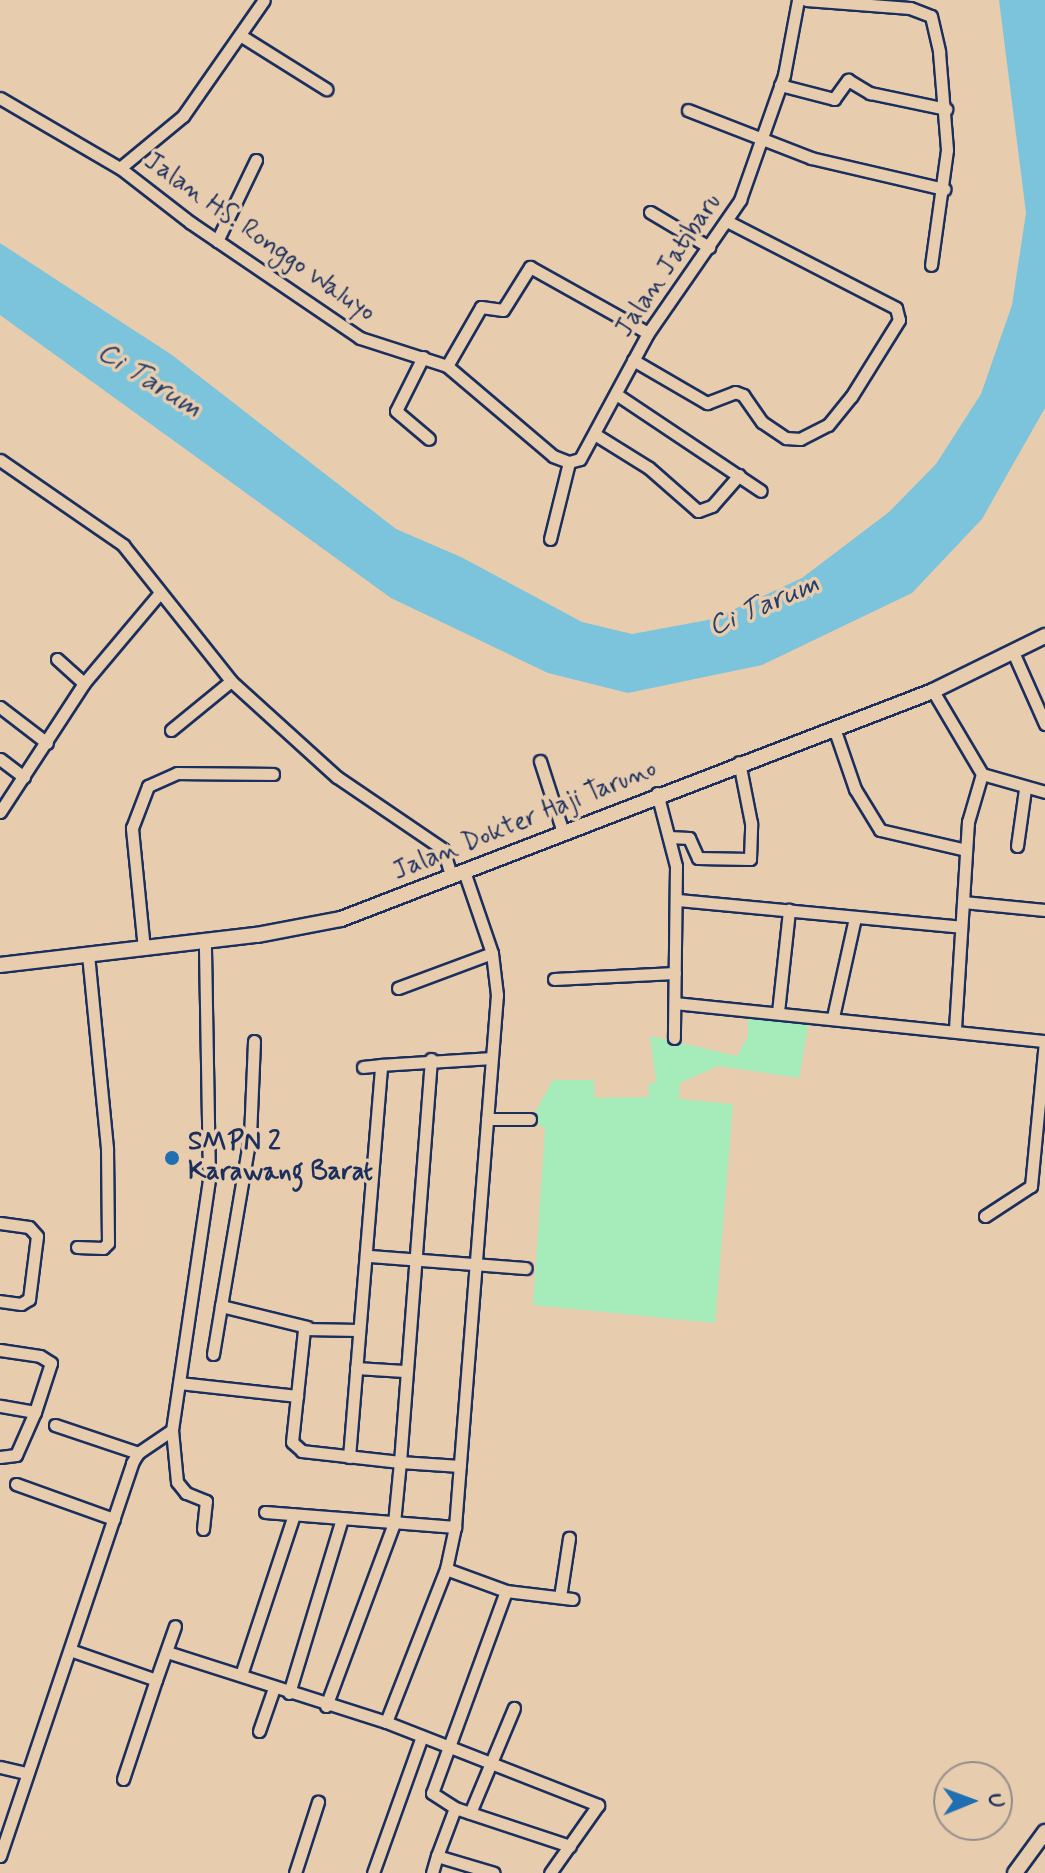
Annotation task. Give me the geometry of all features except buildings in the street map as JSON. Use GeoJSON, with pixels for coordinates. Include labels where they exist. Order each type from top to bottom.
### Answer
{"type":"FeatureCollection","features":[{"type":"Feature","properties":{"kind":"street"},"geometry":{"type":"LineString","coordinates":[[120,168],[183,116],[264,0]]}},
{"type":"Feature","properties":{"kind":"street","name":"Jalan Jatibaru"},"geometry":{"type":"LineString","coordinates":[[569,462],[580,459],[596,435],[648,333],[727,221],[764,143],[798,0]]}},
{"type":"Feature","properties":{"kind":"street"},"geometry":{"type":"LineString","coordinates":[[806,0],[924,10],[935,25],[946,109],[944,189],[931,265]]}},
{"type":"Feature","properties":{"kind":"street"},"geometry":{"type":"LineString","coordinates":[[240,35],[326,89]]}},
{"type":"Feature","properties":{"kind":"street"},"geometry":{"type":"LineString","coordinates":[[780,85],[834,99],[848,80],[870,93],[946,109]]}},
{"type":"Feature","properties":{"kind":"street","name":"Jalan HS. Ronggo Waluyo"},"geometry":{"type":"LineString","coordinates":[[0,98],[120,168],[217,241],[360,338],[385,349],[447,366],[553,456],[569,462]]}},
{"type":"Feature","properties":{"kind":"street"},"geometry":{"type":"LineString","coordinates":[[688,110],[764,143],[944,189]]}},
{"type":"Feature","properties":{"kind":"street"},"geometry":{"type":"LineString","coordinates":[[217,241],[256,160]]}},
{"type":"Feature","properties":{"kind":"street"},"geometry":{"type":"LineString","coordinates":[[650,212],[709,247]]}},
{"type":"Feature","properties":{"kind":"street"},"geometry":{"type":"LineString","coordinates":[[633,360],[707,403],[735,392],[743,395],[762,422],[786,438],[800,439],[828,425],[851,397],[899,320],[896,308],[727,221]]}},
{"type":"Feature","properties":{"kind":"street"},"geometry":{"type":"LineString","coordinates":[[447,366],[481,307],[503,310],[530,267],[648,333]]}},
{"type":"Feature","properties":{"kind":"street"},"geometry":{"type":"LineString","coordinates":[[423,357],[396,411],[429,439]]}},
{"type":"Feature","properties":{"kind":"street"},"geometry":{"type":"LineString","coordinates":[[616,394],[761,491]]}},
{"type":"Feature","properties":{"kind":"street"},"geometry":{"type":"LineString","coordinates":[[596,435],[649,468],[698,511],[712,506],[739,475]]}},
{"type":"Feature","properties":{"kind":"street"},"geometry":{"type":"LineString","coordinates":[[0,460],[123,545],[231,681],[337,777],[399,824],[443,849],[457,873],[492,953],[497,985],[455,1527],[446,1569],[386,1722]]}},
{"type":"Feature","properties":{"kind":"street"},"geometry":{"type":"LineString","coordinates":[[550,539],[569,462]]}},
{"type":"Feature","properties":{"kind":"street"},"geometry":{"type":"LineString","coordinates":[[0,812],[84,683],[159,594]]}},
{"type":"Feature","properties":{"kind":"street","name":"Jalan Dokter Haji Taruno"},"geometry":{"type":"LineString","coordinates":[[0,965],[205,942],[341,919],[657,793],[933,691],[1045,636]]}},
{"type":"Feature","properties":{"kind":"street"},"geometry":{"type":"LineString","coordinates":[[1013,652],[1045,724]]}},
{"type":"Feature","properties":{"kind":"street"},"geometry":{"type":"LineString","coordinates":[[57,659],[84,683]]}},
{"type":"Feature","properties":{"kind":"street"},"geometry":{"type":"LineString","coordinates":[[171,730],[231,681]]}},
{"type":"Feature","properties":{"kind":"street"},"geometry":{"type":"LineString","coordinates":[[933,691],[982,774],[1025,789],[1045,791]]}},
{"type":"Feature","properties":{"kind":"street"},"geometry":{"type":"LineString","coordinates":[[0,707],[47,743]]}},
{"type":"Feature","properties":{"kind":"street"},"geometry":{"type":"LineString","coordinates":[[834,728],[855,789],[880,830],[966,850]]}},
{"type":"Feature","properties":{"kind":"street"},"geometry":{"type":"LineString","coordinates":[[0,759],[24,777]]}},
{"type":"Feature","properties":{"kind":"street"},"geometry":{"type":"LineString","coordinates":[[540,761],[563,832]]}},
{"type":"Feature","properties":{"kind":"street"},"geometry":{"type":"LineString","coordinates":[[669,837],[689,838],[698,858],[750,859],[751,823],[739,762]]}},
{"type":"Feature","properties":{"kind":"street"},"geometry":{"type":"LineString","coordinates":[[144,949],[132,828],[148,786],[177,773],[273,774]]}},
{"type":"Feature","properties":{"kind":"street"},"geometry":{"type":"LineString","coordinates":[[955,1030],[968,822],[982,774]]}},
{"type":"Feature","properties":{"kind":"street"},"geometry":{"type":"LineString","coordinates":[[1017,846],[1025,789]]}},
{"type":"Feature","properties":{"kind":"street"},"geometry":{"type":"LineString","coordinates":[[657,793],[669,837],[678,900],[674,1038]]}},
{"type":"Feature","properties":{"kind":"street"},"geometry":{"type":"LineString","coordinates":[[678,900],[961,927]]}},
{"type":"Feature","properties":{"kind":"street"},"geometry":{"type":"LineString","coordinates":[[963,902],[1045,910]]}},
{"type":"Feature","properties":{"kind":"street"},"geometry":{"type":"LineString","coordinates":[[778,1012],[789,910]]}},
{"type":"Feature","properties":{"kind":"street"},"geometry":{"type":"LineString","coordinates":[[833,1017],[855,918]]}},
{"type":"Feature","properties":{"kind":"street"},"geometry":{"type":"LineString","coordinates":[[203,1529],[206,1501],[180,1490],[172,1430],[209,1178],[205,942]]}},
{"type":"Feature","properties":{"kind":"street"},"geometry":{"type":"LineString","coordinates":[[398,988],[492,953]]}},
{"type":"Feature","properties":{"kind":"street"},"geometry":{"type":"LineString","coordinates":[[77,1247],[103,1248],[108,1243],[107,1148],[88,955]]}},
{"type":"Feature","properties":{"kind":"street"},"geometry":{"type":"LineString","coordinates":[[554,979],[675,973]]}},
{"type":"Feature","properties":{"kind":"street"},"geometry":{"type":"LineString","coordinates":[[675,1003],[1045,1041],[1031,1186]]}},
{"type":"Feature","properties":{"kind":"street"},"geometry":{"type":"LineString","coordinates":[[213,1354],[250,1137],[254,1041]]}},
{"type":"Feature","properties":{"kind":"street"},"geometry":{"type":"LineString","coordinates":[[363,1067],[431,1059],[491,1058]]}},
{"type":"Feature","properties":{"kind":"street"},"geometry":{"type":"LineString","coordinates":[[326,1706],[394,1523],[431,1059]]}},
{"type":"Feature","properties":{"kind":"street"},"geometry":{"type":"LineString","coordinates":[[349,1457],[359,1330],[369,1256],[381,1065]]}},
{"type":"Feature","properties":{"kind":"street"},"geometry":{"type":"LineString","coordinates":[[487,1119],[530,1119]]}},
{"type":"Feature","properties":{"kind":"street"},"geometry":{"type":"LineString","coordinates":[[985,1216],[1031,1186],[1045,1190]]}},
{"type":"Feature","properties":{"kind":"street"},"geometry":{"type":"LineString","coordinates":[[0,1223],[29,1227],[37,1236],[29,1299],[21,1304],[0,1301]]}},
{"type":"Feature","properties":{"kind":"street"},"geometry":{"type":"LineString","coordinates":[[369,1256],[526,1268]]}},
{"type":"Feature","properties":{"kind":"street"},"geometry":{"type":"LineString","coordinates":[[221,1306],[307,1327],[359,1330]]}},
{"type":"Feature","properties":{"kind":"street"},"geometry":{"type":"LineString","coordinates":[[307,1327],[297,1396],[295,1448],[349,1457],[460,1466]]}},
{"type":"Feature","properties":{"kind":"street"},"geometry":{"type":"LineString","coordinates":[[0,1350],[51,1363],[35,1412],[16,1455],[0,1457]]}},
{"type":"Feature","properties":{"kind":"street"},"geometry":{"type":"LineString","coordinates":[[356,1368],[404,1371]]}},
{"type":"Feature","properties":{"kind":"street"},"geometry":{"type":"LineString","coordinates":[[179,1383],[297,1396]]}},
{"type":"Feature","properties":{"kind":"street"},"geometry":{"type":"LineString","coordinates":[[0,1406],[35,1412]]}},
{"type":"Feature","properties":{"kind":"street"},"geometry":{"type":"LineString","coordinates":[[55,1425],[138,1453]]}},
{"type":"Feature","properties":{"kind":"street"},"geometry":{"type":"LineString","coordinates":[[0,1856],[138,1453],[172,1430]]}},
{"type":"Feature","properties":{"kind":"street"},"geometry":{"type":"LineString","coordinates":[[16,1484],[114,1519]]}},
{"type":"Feature","properties":{"kind":"street"},"geometry":{"type":"LineString","coordinates":[[265,1512],[455,1527]]}},
{"type":"Feature","properties":{"kind":"street"},"geometry":{"type":"LineString","coordinates":[[241,1675],[294,1515]]}},
{"type":"Feature","properties":{"kind":"street"},"geometry":{"type":"LineString","coordinates":[[289,1693],[342,1519]]}},
{"type":"Feature","properties":{"kind":"street"},"geometry":{"type":"LineString","coordinates":[[560,1597],[569,1538]]}},
{"type":"Feature","properties":{"kind":"street"},"geometry":{"type":"LineString","coordinates":[[446,1569],[506,1591],[573,1599]]}},
{"type":"Feature","properties":{"kind":"street"},"geometry":{"type":"LineString","coordinates":[[506,1591],[432,1793],[455,1808],[570,1846]]}},
{"type":"Feature","properties":{"kind":"street"},"geometry":{"type":"LineString","coordinates":[[123,1779],[175,1626]]}},
{"type":"Feature","properties":{"kind":"street"},"geometry":{"type":"LineString","coordinates":[[70,1650],[156,1680]]}},
{"type":"Feature","properties":{"kind":"street"},"geometry":{"type":"LineString","coordinates":[[167,1652],[326,1706],[386,1722],[598,1805],[550,1873]]}},
{"type":"Feature","properties":{"kind":"street"},"geometry":{"type":"LineString","coordinates":[[259,1731],[274,1688]]}},
{"type":"Feature","properties":{"kind":"street"},"geometry":{"type":"LineString","coordinates":[[470,1813],[514,1708]]}},
{"type":"Feature","properties":{"kind":"street"},"geometry":{"type":"LineString","coordinates":[[373,1873],[422,1736]]}},
{"type":"Feature","properties":{"kind":"street"},"geometry":{"type":"LineString","coordinates":[[0,1767],[27,1773]]}},
{"type":"Feature","properties":{"kind":"street"},"geometry":{"type":"LineString","coordinates":[[295,1873],[318,1802]]}},
{"type":"Feature","properties":{"kind":"street"},"geometry":{"type":"LineString","coordinates":[[432,1873],[455,1808]]}},
{"type":"Feature","properties":{"kind":"street"},"geometry":{"type":"LineString","coordinates":[[1015,1873],[1045,1832]]}},
{"type":"Feature","properties":{"kind":"street"},"geometry":{"type":"LineString","coordinates":[[437,1856],[494,1873]]}},
{"type":"Feature","properties":{"kind":"green space"},"geometry":{"type":"Polygon","coordinates":[[[810,1015],[799,1078],[718,1066],[680,1083],[679,1099],[733,1104],[715,1323],[533,1305],[545,1129],[538,1123],[536,1110],[553,1080],[594,1080],[595,1098],[649,1097],[648,1086],[656,1081],[650,1036],[737,1056],[748,1036],[748,1016],[810,1015]]]}},
{"type":"Feature","properties":{"kind":"water","name":"Ci Tarum"},"geometry":{"type":"Polygon","coordinates":[[[999,0],[1045,0],[1045,408],[982,519],[912,593],[762,665],[628,693],[548,673],[391,598],[0,315],[0,243],[172,355],[396,529],[461,557],[582,622],[632,634],[713,619],[802,578],[889,512],[936,464],[981,394],[1012,305],[1026,213],[999,0]]]}},
{"type":"Feature","properties":{"kind":"place","name":"SMPN 2 Karawang Barat"},"geometry":{"type":"Point","coordinates":[172,1158]}}]}
